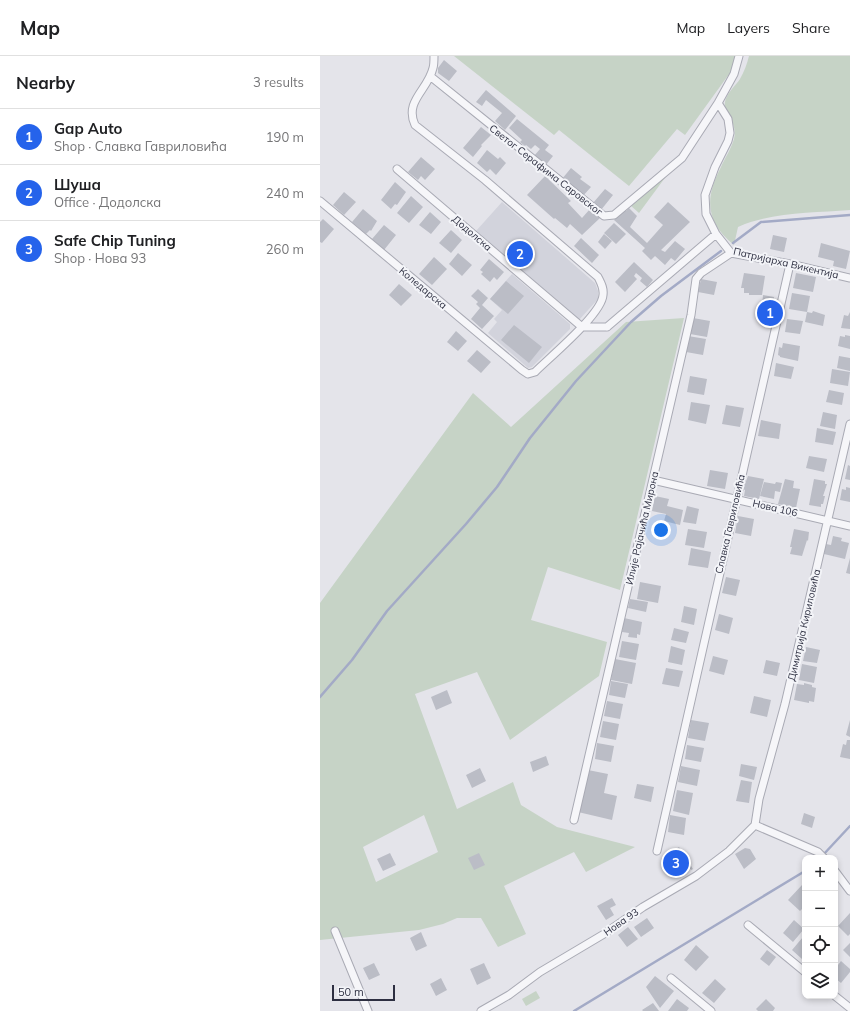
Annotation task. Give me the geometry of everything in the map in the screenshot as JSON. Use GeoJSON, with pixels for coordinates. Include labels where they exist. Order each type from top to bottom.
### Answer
{"type":"FeatureCollection","features":[{"type":"Feature","properties":{"kind":"street"},"geometry":{"type":"LineString","coordinates":[[434,56],[433,69],[412,108],[412,117],[415,125],[485,180],[598,277],[603,286],[604,296],[600,305],[582,327]]}},
{"type":"Feature","properties":{"kind":"street","name":"Светог Серафима Саровског"},"geometry":{"type":"LineString","coordinates":[[430,76],[604,216],[608,217],[614,215],[682,158],[718,103],[734,74],[739,56]]}},
{"type":"Feature","properties":{"kind":"street","name":"Патријарха Викентија"},"geometry":{"type":"LineString","coordinates":[[718,103],[728,118],[730,133],[705,195],[706,214],[716,234],[732,253],[790,264],[850,278]]}},
{"type":"Feature","properties":{"kind":"street","name":"Додолска"},"geometry":{"type":"LineString","coordinates":[[397,169],[582,327]]}},
{"type":"Feature","properties":{"kind":"street","name":"Коледарска"},"geometry":{"type":"LineString","coordinates":[[320,201],[528,374],[535,372],[582,327]]}},
{"type":"Feature","properties":{"kind":"street"},"geometry":{"type":"LineString","coordinates":[[582,327],[607,327],[716,234]]}},
{"type":"Feature","properties":{"kind":"street","name":"Илије Рајачића Мирона"},"geometry":{"type":"LineString","coordinates":[[574,820],[653,480],[660,442],[691,315],[696,279],[701,273],[732,253]]}},
{"type":"Feature","properties":{"kind":"street","name":"Славка Гавриловића"},"geometry":{"type":"LineString","coordinates":[[657,851],[790,264]]}},
{"type":"Feature","properties":{"kind":"street"},"geometry":{"type":"LineString","coordinates":[[593,313],[599,324],[607,327]]}},
{"type":"Feature","properties":{"kind":"street","name":"Димитрија Кириловића"},"geometry":{"type":"LineString","coordinates":[[755,825],[759,799],[785,704],[850,424]]}},
{"type":"Feature","properties":{"kind":"street","name":"Нова 106"},"geometry":{"type":"LineString","coordinates":[[653,480],[850,526]]}},
{"type":"Feature","properties":{"kind":"street"},"geometry":{"type":"LineString","coordinates":[[755,825],[818,852],[821,855]]}},
{"type":"Feature","properties":{"kind":"street","name":"Нова 93"},"geometry":{"type":"LineString","coordinates":[[481,1011],[509,995],[540,972],[604,934],[643,907],[696,876],[728,851],[755,825]]}},
{"type":"Feature","properties":{"kind":"street"},"geometry":{"type":"LineString","coordinates":[[838,875],[850,891]]}},
{"type":"Feature","properties":{"kind":"street"},"geometry":{"type":"LineString","coordinates":[[748,925],[802,970]]}},
{"type":"Feature","properties":{"kind":"street"},"geometry":{"type":"LineString","coordinates":[[335,931],[368,1011]]}},
{"type":"Feature","properties":{"kind":"street"},"geometry":{"type":"LineString","coordinates":[[671,978],[712,1011]]}},
{"type":"Feature","properties":{"kind":"street"},"geometry":{"type":"LineString","coordinates":[[838,998],[850,1008]]}},
{"type":"Feature","properties":{"kind":"shaded area"},"geometry":{"type":"Polygon","coordinates":[[[502,202],[595,283],[598,291],[598,299],[579,320],[476,231],[502,202]]]}},
{"type":"Feature","properties":{"kind":"shaded area"},"geometry":{"type":"Polygon","coordinates":[[[512,274],[570,324],[570,329],[532,367],[528,368],[488,333],[497,322],[494,319],[502,310],[490,299],[512,274]]]}},
{"type":"Feature","properties":{"kind":"green space"},"geometry":{"type":"Polygon","coordinates":[[[454,56],[736,56],[740,59],[685,135],[677,129],[629,186],[559,130],[554,135],[454,56]]]}},
{"type":"Feature","properties":{"kind":"green space"},"geometry":{"type":"Polygon","coordinates":[[[749,56],[850,56],[850,210],[793,214],[765,218],[751,222],[738,227],[734,245],[718,228],[713,219],[710,200],[712,189],[730,150],[735,133],[734,127],[726,110],[725,102],[729,93],[741,76],[749,56]]]}},
{"type":"Feature","properties":{"kind":"green space"},"geometry":{"type":"Polygon","coordinates":[[[670,171],[639,213],[630,205],[670,171]]]}},
{"type":"Feature","properties":{"kind":"green space"},"geometry":{"type":"Polygon","coordinates":[[[684,318],[620,590],[548,567],[531,620],[607,642],[599,676],[510,740],[477,672],[415,694],[457,809],[513,782],[521,805],[557,827],[635,847],[586,872],[574,852],[504,886],[526,934],[498,947],[481,918],[457,918],[443,924],[419,930],[320,940],[320,603],[473,393],[511,427],[626,322],[684,318]],[[424,815],[363,847],[376,882],[438,852],[424,815]]]}},
{"type":"Feature","properties":{"kind":"green space"},"geometry":{"type":"Polygon","coordinates":[[[536,991],[540,998],[526,1006],[522,999],[536,991]]]}},
{"type":"Feature","properties":{"kind":"building"},"geometry":{"type":"Polygon","coordinates":[[[444,60],[457,71],[449,81],[438,73],[438,68],[444,60]]]}},
{"type":"Feature","properties":{"kind":"building"},"geometry":{"type":"Polygon","coordinates":[[[486,90],[516,116],[505,130],[495,121],[502,113],[486,100],[482,106],[476,102],[486,90]]]}},
{"type":"Feature","properties":{"kind":"building"},"geometry":{"type":"Polygon","coordinates":[[[517,119],[549,145],[545,150],[553,156],[545,166],[534,156],[540,149],[535,145],[531,149],[526,145],[525,146],[520,142],[522,140],[509,128],[517,119]]]}},
{"type":"Feature","properties":{"kind":"building"},"geometry":{"type":"Polygon","coordinates":[[[481,127],[491,135],[481,145],[482,146],[473,157],[463,148],[481,127]]]}},
{"type":"Feature","properties":{"kind":"building"},"geometry":{"type":"Polygon","coordinates":[[[487,150],[498,159],[500,157],[506,163],[496,175],[490,169],[487,172],[477,163],[487,150]]]}},
{"type":"Feature","properties":{"kind":"building"},"geometry":{"type":"Polygon","coordinates":[[[421,157],[435,169],[425,180],[421,176],[418,180],[408,172],[421,157]]]}},
{"type":"Feature","properties":{"kind":"building"},"geometry":{"type":"Polygon","coordinates":[[[571,168],[582,177],[580,179],[591,187],[582,197],[562,179],[571,168]]]}},
{"type":"Feature","properties":{"kind":"building"},"geometry":{"type":"Polygon","coordinates":[[[545,176],[571,201],[568,203],[582,218],[590,209],[600,218],[582,235],[570,224],[567,228],[555,218],[554,219],[527,195],[545,176]]]}},
{"type":"Feature","properties":{"kind":"building"},"geometry":{"type":"Polygon","coordinates":[[[395,182],[406,192],[397,205],[395,204],[391,209],[381,200],[395,182]]]}},
{"type":"Feature","properties":{"kind":"building"},"geometry":{"type":"Polygon","coordinates":[[[605,189],[613,195],[601,210],[593,203],[605,189]]]}},
{"type":"Feature","properties":{"kind":"building"},"geometry":{"type":"Polygon","coordinates":[[[344,192],[356,202],[344,215],[333,205],[344,192]]]}},
{"type":"Feature","properties":{"kind":"building"},"geometry":{"type":"Polygon","coordinates":[[[411,196],[423,207],[409,223],[397,213],[411,196]]]}},
{"type":"Feature","properties":{"kind":"building"},"geometry":{"type":"Polygon","coordinates":[[[668,202],[690,222],[661,250],[665,252],[675,241],[685,249],[675,261],[671,258],[665,265],[655,256],[651,260],[642,251],[645,248],[614,220],[624,209],[626,211],[629,208],[637,216],[630,227],[647,243],[663,225],[654,217],[668,202]]]}},
{"type":"Feature","properties":{"kind":"building"},"geometry":{"type":"Polygon","coordinates":[[[363,209],[377,221],[371,231],[370,230],[366,234],[352,222],[363,209]]]}},
{"type":"Feature","properties":{"kind":"building"},"geometry":{"type":"Polygon","coordinates":[[[430,212],[441,222],[431,234],[419,225],[430,212]]]}},
{"type":"Feature","properties":{"kind":"building"},"geometry":{"type":"Polygon","coordinates":[[[323,219],[334,229],[322,243],[320,242],[320,222],[323,219]]]}},
{"type":"Feature","properties":{"kind":"building"},"geometry":{"type":"Polygon","coordinates":[[[614,223],[626,234],[616,244],[604,233],[614,223]]]}},
{"type":"Feature","properties":{"kind":"building"},"geometry":{"type":"Polygon","coordinates":[[[384,225],[396,235],[384,250],[372,239],[384,225]]]}},
{"type":"Feature","properties":{"kind":"building"},"geometry":{"type":"Polygon","coordinates":[[[451,230],[462,240],[451,253],[439,243],[451,230]]]}},
{"type":"Feature","properties":{"kind":"building"},"geometry":{"type":"Polygon","coordinates":[[[604,234],[612,241],[605,249],[598,242],[604,234]]]}},
{"type":"Feature","properties":{"kind":"building"},"geometry":{"type":"Polygon","coordinates":[[[773,235],[787,238],[784,252],[770,249],[773,235]]]}},
{"type":"Feature","properties":{"kind":"building"},"geometry":{"type":"Polygon","coordinates":[[[581,238],[599,255],[592,263],[574,246],[581,238]]]}},
{"type":"Feature","properties":{"kind":"building"},"geometry":{"type":"Polygon","coordinates":[[[520,241],[533,252],[530,255],[533,258],[524,268],[521,264],[518,267],[506,257],[520,241]]]}},
{"type":"Feature","properties":{"kind":"building"},"geometry":{"type":"Polygon","coordinates":[[[821,243],[850,251],[846,269],[833,266],[834,261],[818,257],[821,243]]]}},
{"type":"Feature","properties":{"kind":"building"},"geometry":{"type":"Polygon","coordinates":[[[458,253],[472,265],[462,276],[449,264],[458,253]]]}},
{"type":"Feature","properties":{"kind":"building"},"geometry":{"type":"Polygon","coordinates":[[[434,257],[447,269],[432,285],[419,274],[434,257]]]}},
{"type":"Feature","properties":{"kind":"building"},"geometry":{"type":"Polygon","coordinates":[[[489,259],[504,272],[497,280],[494,277],[490,282],[481,274],[483,272],[480,270],[489,259]]]}},
{"type":"Feature","properties":{"kind":"building"},"geometry":{"type":"Polygon","coordinates":[[[634,262],[653,280],[647,287],[640,281],[642,278],[636,273],[634,276],[637,279],[625,292],[615,282],[634,262]]]}},
{"type":"Feature","properties":{"kind":"building"},"geometry":{"type":"Polygon","coordinates":[[[744,273],[765,276],[762,295],[749,295],[749,293],[744,293],[744,288],[741,288],[744,273]]]}},
{"type":"Feature","properties":{"kind":"building"},"geometry":{"type":"Polygon","coordinates":[[[796,273],[816,277],[813,292],[793,288],[796,273]]]}},
{"type":"Feature","properties":{"kind":"building"},"geometry":{"type":"Polygon","coordinates":[[[701,279],[717,282],[714,295],[698,292],[701,279]]]}},
{"type":"Feature","properties":{"kind":"building"},"geometry":{"type":"Polygon","coordinates":[[[506,281],[524,296],[508,314],[490,299],[506,281]]]}},
{"type":"Feature","properties":{"kind":"building"},"geometry":{"type":"Polygon","coordinates":[[[399,284],[412,295],[401,306],[389,295],[399,284]]]}},
{"type":"Feature","properties":{"kind":"building"},"geometry":{"type":"Polygon","coordinates":[[[478,289],[488,298],[482,305],[494,316],[482,329],[471,319],[480,308],[476,304],[478,302],[471,296],[478,289]]]}},
{"type":"Feature","properties":{"kind":"building"},"geometry":{"type":"Polygon","coordinates":[[[792,293],[810,296],[807,312],[789,309],[792,293]]]}},
{"type":"Feature","properties":{"kind":"building"},"geometry":{"type":"Polygon","coordinates":[[[763,295],[774,297],[773,309],[762,308],[763,295]]]}},
{"type":"Feature","properties":{"kind":"building"},"geometry":{"type":"Polygon","coordinates":[[[813,311],[825,315],[823,326],[805,322],[807,312],[812,313],[813,311]]]}},
{"type":"Feature","properties":{"kind":"building"},"geometry":{"type":"Polygon","coordinates":[[[850,312],[850,329],[841,328],[844,315],[848,316],[850,312]]]}},
{"type":"Feature","properties":{"kind":"building"},"geometry":{"type":"Polygon","coordinates":[[[693,318],[710,321],[707,337],[690,334],[693,318]]]}},
{"type":"Feature","properties":{"kind":"building"},"geometry":{"type":"Polygon","coordinates":[[[787,319],[803,321],[800,334],[785,332],[787,319]]]}},
{"type":"Feature","properties":{"kind":"building"},"geometry":{"type":"Polygon","coordinates":[[[514,325],[542,347],[529,363],[501,340],[514,325]]]}},
{"type":"Feature","properties":{"kind":"building"},"geometry":{"type":"Polygon","coordinates":[[[456,331],[467,341],[458,351],[447,342],[456,331]]]}},
{"type":"Feature","properties":{"kind":"building"},"geometry":{"type":"Polygon","coordinates":[[[845,335],[850,336],[850,349],[838,346],[840,336],[845,337],[845,335]]]}},
{"type":"Feature","properties":{"kind":"building"},"geometry":{"type":"Polygon","coordinates":[[[688,336],[706,339],[703,355],[686,352],[688,336]]]}},
{"type":"Feature","properties":{"kind":"building"},"geometry":{"type":"Polygon","coordinates":[[[783,343],[800,346],[798,361],[780,357],[778,355],[779,347],[782,348],[783,343]]]}},
{"type":"Feature","properties":{"kind":"building"},"geometry":{"type":"Polygon","coordinates":[[[477,350],[491,362],[481,373],[467,361],[477,350]]]}},
{"type":"Feature","properties":{"kind":"building"},"geometry":{"type":"Polygon","coordinates":[[[839,356],[850,358],[850,371],[837,368],[839,356]]]}},
{"type":"Feature","properties":{"kind":"building"},"geometry":{"type":"Polygon","coordinates":[[[776,363],[794,367],[791,379],[774,376],[776,363]]]}},
{"type":"Feature","properties":{"kind":"building"},"geometry":{"type":"Polygon","coordinates":[[[832,369],[850,372],[848,386],[830,383],[832,369]]]}},
{"type":"Feature","properties":{"kind":"building"},"geometry":{"type":"Polygon","coordinates":[[[690,376],[707,379],[704,395],[687,392],[690,376]]]}},
{"type":"Feature","properties":{"kind":"building"},"geometry":{"type":"Polygon","coordinates":[[[829,390],[844,393],[842,405],[826,402],[829,390]]]}},
{"type":"Feature","properties":{"kind":"building"},"geometry":{"type":"Polygon","coordinates":[[[691,402],[710,405],[706,424],[688,420],[691,402]]]}},
{"type":"Feature","properties":{"kind":"building"},"geometry":{"type":"Polygon","coordinates":[[[726,405],[744,408],[740,427],[722,424],[726,405]]]}},
{"type":"Feature","properties":{"kind":"building"},"geometry":{"type":"Polygon","coordinates":[[[823,412],[837,415],[835,429],[820,426],[823,412]]]}},
{"type":"Feature","properties":{"kind":"building"},"geometry":{"type":"Polygon","coordinates":[[[761,420],[781,424],[779,439],[758,436],[761,420]]]}},
{"type":"Feature","properties":{"kind":"building"},"geometry":{"type":"Polygon","coordinates":[[[817,428],[836,432],[833,445],[815,442],[817,428]]]}},
{"type":"Feature","properties":{"kind":"building"},"geometry":{"type":"Polygon","coordinates":[[[809,456],[827,459],[824,472],[806,468],[809,456]]]}},
{"type":"Feature","properties":{"kind":"building"},"geometry":{"type":"Polygon","coordinates":[[[848,465],[850,466],[850,480],[845,479],[848,465]]]}},
{"type":"Feature","properties":{"kind":"building"},"geometry":{"type":"Polygon","coordinates":[[[710,470],[728,473],[725,489],[707,486],[710,470]]]}},
{"type":"Feature","properties":{"kind":"building"},"geometry":{"type":"Polygon","coordinates":[[[748,476],[764,479],[759,499],[744,496],[745,490],[743,489],[748,476]]]}},
{"type":"Feature","properties":{"kind":"building"},"geometry":{"type":"Polygon","coordinates":[[[785,479],[794,481],[793,488],[800,489],[796,508],[778,504],[785,479]]]}},
{"type":"Feature","properties":{"kind":"building"},"geometry":{"type":"Polygon","coordinates":[[[814,479],[825,481],[825,484],[827,484],[821,507],[809,505],[814,479]]]}},
{"type":"Feature","properties":{"kind":"building"},"geometry":{"type":"Polygon","coordinates":[[[764,482],[775,484],[776,482],[782,483],[780,492],[775,491],[774,499],[760,496],[764,482]]]}},
{"type":"Feature","properties":{"kind":"building"},"geometry":{"type":"Polygon","coordinates":[[[846,487],[850,488],[850,502],[840,500],[842,489],[846,490],[846,487]]]}},
{"type":"Feature","properties":{"kind":"building"},"geometry":{"type":"Polygon","coordinates":[[[655,496],[669,499],[667,506],[683,510],[680,525],[664,521],[666,514],[652,511],[655,496]]]}},
{"type":"Feature","properties":{"kind":"building"},"geometry":{"type":"Polygon","coordinates":[[[687,506],[699,509],[696,524],[683,522],[687,506]]]}},
{"type":"Feature","properties":{"kind":"building"},"geometry":{"type":"Polygon","coordinates":[[[738,516],[754,519],[751,536],[735,533],[738,516]]]}},
{"type":"Feature","properties":{"kind":"building"},"geometry":{"type":"Polygon","coordinates":[[[688,529],[707,532],[704,548],[685,545],[688,529]]]}},
{"type":"Feature","properties":{"kind":"building"},"geometry":{"type":"Polygon","coordinates":[[[794,529],[809,532],[808,541],[807,540],[802,556],[790,554],[794,529]]]}},
{"type":"Feature","properties":{"kind":"building"},"geometry":{"type":"Polygon","coordinates":[[[833,536],[842,538],[841,541],[849,543],[845,559],[824,554],[826,544],[831,545],[833,536]]]}},
{"type":"Feature","properties":{"kind":"building"},"geometry":{"type":"Polygon","coordinates":[[[691,548],[711,552],[708,568],[688,565],[691,548]]]}},
{"type":"Feature","properties":{"kind":"building"},"geometry":{"type":"Polygon","coordinates":[[[850,558],[850,574],[846,573],[850,558]]]}},
{"type":"Feature","properties":{"kind":"building"},"geometry":{"type":"Polygon","coordinates":[[[726,577],[740,580],[736,596],[722,593],[726,577]]]}},
{"type":"Feature","properties":{"kind":"building"},"geometry":{"type":"Polygon","coordinates":[[[640,582],[661,586],[658,603],[637,599],[640,582]]]}},
{"type":"Feature","properties":{"kind":"building"},"geometry":{"type":"Polygon","coordinates":[[[630,599],[648,602],[646,612],[628,608],[630,599]]]}},
{"type":"Feature","properties":{"kind":"building"},"geometry":{"type":"Polygon","coordinates":[[[684,606],[697,609],[694,625],[681,622],[684,606]]]}},
{"type":"Feature","properties":{"kind":"building"},"geometry":{"type":"Polygon","coordinates":[[[719,614],[733,618],[729,634],[715,630],[719,614]]]}},
{"type":"Feature","properties":{"kind":"building"},"geometry":{"type":"Polygon","coordinates":[[[624,618],[642,622],[640,635],[637,634],[637,638],[628,637],[629,633],[622,632],[624,618]]]}},
{"type":"Feature","properties":{"kind":"building"},"geometry":{"type":"Polygon","coordinates":[[[674,628],[689,632],[686,643],[671,640],[674,628]]]}},
{"type":"Feature","properties":{"kind":"building"},"geometry":{"type":"Polygon","coordinates":[[[622,641],[639,644],[636,660],[619,657],[622,641]]]}},
{"type":"Feature","properties":{"kind":"building"},"geometry":{"type":"Polygon","coordinates":[[[671,646],[685,650],[682,665],[668,662],[671,646]]]}},
{"type":"Feature","properties":{"kind":"building"},"geometry":{"type":"Polygon","coordinates":[[[806,647],[820,650],[817,663],[803,661],[806,647]]]}},
{"type":"Feature","properties":{"kind":"building"},"geometry":{"type":"Polygon","coordinates":[[[713,656],[728,660],[724,675],[709,671],[713,656]]]}},
{"type":"Feature","properties":{"kind":"building"},"geometry":{"type":"Polygon","coordinates":[[[615,659],[636,663],[632,684],[611,680],[615,659]]]}},
{"type":"Feature","properties":{"kind":"building"},"geometry":{"type":"Polygon","coordinates":[[[766,660],[780,663],[777,676],[763,673],[766,660]]]}},
{"type":"Feature","properties":{"kind":"building"},"geometry":{"type":"Polygon","coordinates":[[[802,664],[817,667],[814,683],[799,680],[802,664]]]}},
{"type":"Feature","properties":{"kind":"building"},"geometry":{"type":"Polygon","coordinates":[[[666,668],[683,671],[679,687],[662,684],[666,668]]]}},
{"type":"Feature","properties":{"kind":"building"},"geometry":{"type":"Polygon","coordinates":[[[611,681],[628,684],[625,698],[609,695],[611,681]]]}},
{"type":"Feature","properties":{"kind":"building"},"geometry":{"type":"Polygon","coordinates":[[[804,683],[812,685],[812,687],[816,688],[814,702],[809,701],[809,703],[794,700],[797,684],[804,685],[804,683]]]}},
{"type":"Feature","properties":{"kind":"building"},"geometry":{"type":"Polygon","coordinates":[[[447,690],[452,703],[436,710],[431,697],[447,690]]]}},
{"type":"Feature","properties":{"kind":"building"},"geometry":{"type":"Polygon","coordinates":[[[754,696],[771,700],[767,717],[750,713],[754,696]]]}},
{"type":"Feature","properties":{"kind":"building"},"geometry":{"type":"Polygon","coordinates":[[[607,701],[623,704],[620,719],[604,716],[607,701]]]}},
{"type":"Feature","properties":{"kind":"building"},"geometry":{"type":"Polygon","coordinates":[[[691,720],[709,723],[705,741],[688,738],[691,720]]]}},
{"type":"Feature","properties":{"kind":"building"},"geometry":{"type":"Polygon","coordinates":[[[850,720],[850,737],[846,735],[850,720]]]}},
{"type":"Feature","properties":{"kind":"building"},"geometry":{"type":"Polygon","coordinates":[[[603,721],[619,724],[616,740],[600,737],[603,721]]]}},
{"type":"Feature","properties":{"kind":"building"},"geometry":{"type":"Polygon","coordinates":[[[847,740],[850,740],[850,759],[840,757],[843,744],[846,745],[847,740]]]}},
{"type":"Feature","properties":{"kind":"building"},"geometry":{"type":"Polygon","coordinates":[[[597,743],[614,746],[611,762],[595,759],[597,743]]]}},
{"type":"Feature","properties":{"kind":"building"},"geometry":{"type":"Polygon","coordinates":[[[687,745],[704,748],[701,762],[685,759],[687,745]]]}},
{"type":"Feature","properties":{"kind":"building"},"geometry":{"type":"Polygon","coordinates":[[[546,756],[549,765],[533,772],[530,762],[546,756]]]}},
{"type":"Feature","properties":{"kind":"building"},"geometry":{"type":"Polygon","coordinates":[[[741,764],[757,767],[754,780],[739,776],[741,764]]]}},
{"type":"Feature","properties":{"kind":"building"},"geometry":{"type":"Polygon","coordinates":[[[681,766],[700,770],[697,786],[678,782],[681,766]]]}},
{"type":"Feature","properties":{"kind":"building"},"geometry":{"type":"Polygon","coordinates":[[[480,768],[486,781],[472,788],[466,775],[480,768]]]}},
{"type":"Feature","properties":{"kind":"building"},"geometry":{"type":"Polygon","coordinates":[[[588,770],[608,774],[604,793],[617,796],[612,820],[578,812],[588,770]]]}},
{"type":"Feature","properties":{"kind":"building"},"geometry":{"type":"Polygon","coordinates":[[[741,780],[752,782],[749,803],[736,801],[741,780]]]}},
{"type":"Feature","properties":{"kind":"building"},"geometry":{"type":"Polygon","coordinates":[[[637,784],[654,787],[651,802],[634,798],[637,784]]]}},
{"type":"Feature","properties":{"kind":"building"},"geometry":{"type":"Polygon","coordinates":[[[677,790],[693,793],[689,815],[673,811],[677,790]]]}},
{"type":"Feature","properties":{"kind":"building"},"geometry":{"type":"Polygon","coordinates":[[[804,813],[815,817],[812,828],[801,824],[804,813]]]}},
{"type":"Feature","properties":{"kind":"building"},"geometry":{"type":"Polygon","coordinates":[[[670,815],[686,818],[684,835],[668,832],[670,815]]]}},
{"type":"Feature","properties":{"kind":"building"},"geometry":{"type":"Polygon","coordinates":[[[679,847],[693,869],[691,870],[688,865],[672,875],[661,859],[679,847]]]}},
{"type":"Feature","properties":{"kind":"building"},"geometry":{"type":"Polygon","coordinates":[[[745,848],[750,849],[756,859],[744,869],[735,854],[745,848]]]}},
{"type":"Feature","properties":{"kind":"building"},"geometry":{"type":"Polygon","coordinates":[[[390,853],[396,865],[383,871],[377,859],[390,853]]]}},
{"type":"Feature","properties":{"kind":"building"},"geometry":{"type":"Polygon","coordinates":[[[479,853],[485,865],[474,870],[468,858],[479,853]]]}},
{"type":"Feature","properties":{"kind":"building"},"geometry":{"type":"Polygon","coordinates":[[[802,885],[802,909],[800,911],[788,900],[802,885]]]}},
{"type":"Feature","properties":{"kind":"building"},"geometry":{"type":"Polygon","coordinates":[[[612,898],[616,905],[610,908],[614,915],[606,920],[597,906],[612,898]]]}},
{"type":"Feature","properties":{"kind":"building"},"geometry":{"type":"Polygon","coordinates":[[[850,913],[850,934],[848,936],[838,926],[850,913]]]}},
{"type":"Feature","properties":{"kind":"building"},"geometry":{"type":"Polygon","coordinates":[[[647,918],[654,928],[641,937],[634,927],[647,918]]]}},
{"type":"Feature","properties":{"kind":"building"},"geometry":{"type":"Polygon","coordinates":[[[794,920],[802,927],[802,931],[793,942],[783,933],[794,920]]]}},
{"type":"Feature","properties":{"kind":"building"},"geometry":{"type":"Polygon","coordinates":[[[628,927],[638,939],[627,947],[618,935],[628,927]]]}},
{"type":"Feature","properties":{"kind":"building"},"geometry":{"type":"Polygon","coordinates":[[[421,932],[427,946],[416,951],[410,938],[421,932]]]}},
{"type":"Feature","properties":{"kind":"building"},"geometry":{"type":"Polygon","coordinates":[[[802,938],[802,959],[792,950],[802,938]]]}},
{"type":"Feature","properties":{"kind":"building"},"geometry":{"type":"Polygon","coordinates":[[[850,943],[850,957],[843,950],[850,943]]]}},
{"type":"Feature","properties":{"kind":"building"},"geometry":{"type":"Polygon","coordinates":[[[696,945],[709,957],[696,971],[684,960],[696,945]]]}},
{"type":"Feature","properties":{"kind":"building"},"geometry":{"type":"Polygon","coordinates":[[[767,950],[776,957],[769,966],[760,959],[767,950]]]}},
{"type":"Feature","properties":{"kind":"building"},"geometry":{"type":"Polygon","coordinates":[[[841,961],[850,969],[850,972],[841,983],[838,980],[838,965],[841,961]]]}},
{"type":"Feature","properties":{"kind":"building"},"geometry":{"type":"Polygon","coordinates":[[[374,963],[380,975],[369,980],[363,968],[374,963]]]}},
{"type":"Feature","properties":{"kind":"building"},"geometry":{"type":"Polygon","coordinates":[[[484,963],[491,978],[477,985],[470,969],[484,963]]]}},
{"type":"Feature","properties":{"kind":"building"},"geometry":{"type":"Polygon","coordinates":[[[655,976],[674,991],[660,1008],[646,987],[655,976]]]}},
{"type":"Feature","properties":{"kind":"building"},"geometry":{"type":"Polygon","coordinates":[[[441,978],[447,990],[436,996],[430,984],[441,978]]]}},
{"type":"Feature","properties":{"kind":"building"},"geometry":{"type":"Polygon","coordinates":[[[715,979],[726,989],[714,1003],[702,993],[715,979]]]}},
{"type":"Feature","properties":{"kind":"building"},"geometry":{"type":"Polygon","coordinates":[[[677,999],[689,1008],[687,1011],[668,1011],[677,999]]]}},
{"type":"Feature","properties":{"kind":"building"},"geometry":{"type":"Polygon","coordinates":[[[766,999],[775,1008],[773,1011],[758,1011],[756,1009],[766,999]]]}},
{"type":"Feature","properties":{"kind":"building"},"geometry":{"type":"Polygon","coordinates":[[[653,1003],[659,1011],[642,1010],[653,1003]]]}},
{"type":"Feature","properties":{"kind":"waterway"},"geometry":{"type":"LineString","coordinates":[[733,243],[761,222],[850,215]]}},
{"type":"Feature","properties":{"kind":"waterway"},"geometry":{"type":"LineString","coordinates":[[320,697],[352,660],[387,611],[466,524],[497,487],[530,438],[576,381],[631,322],[661,296],[721,251]]}},
{"type":"Feature","properties":{"kind":"waterway"},"geometry":{"type":"LineString","coordinates":[[823,855],[850,826]]}},
{"type":"Feature","properties":{"kind":"waterway"},"geometry":{"type":"LineString","coordinates":[[574,1011],[802,873]]}},
{"type":"Feature","properties":{"kind":"place","name":"Шуша"},"geometry":{"type":"Point","coordinates":[520,254]}},
{"type":"Feature","properties":{"kind":"place","name":"Gap Auto"},"geometry":{"type":"Point","coordinates":[770,313]}},
{"type":"Feature","properties":{"kind":"place","name":"Safe Chip Tuning"},"geometry":{"type":"Point","coordinates":[676,863]}}]}
